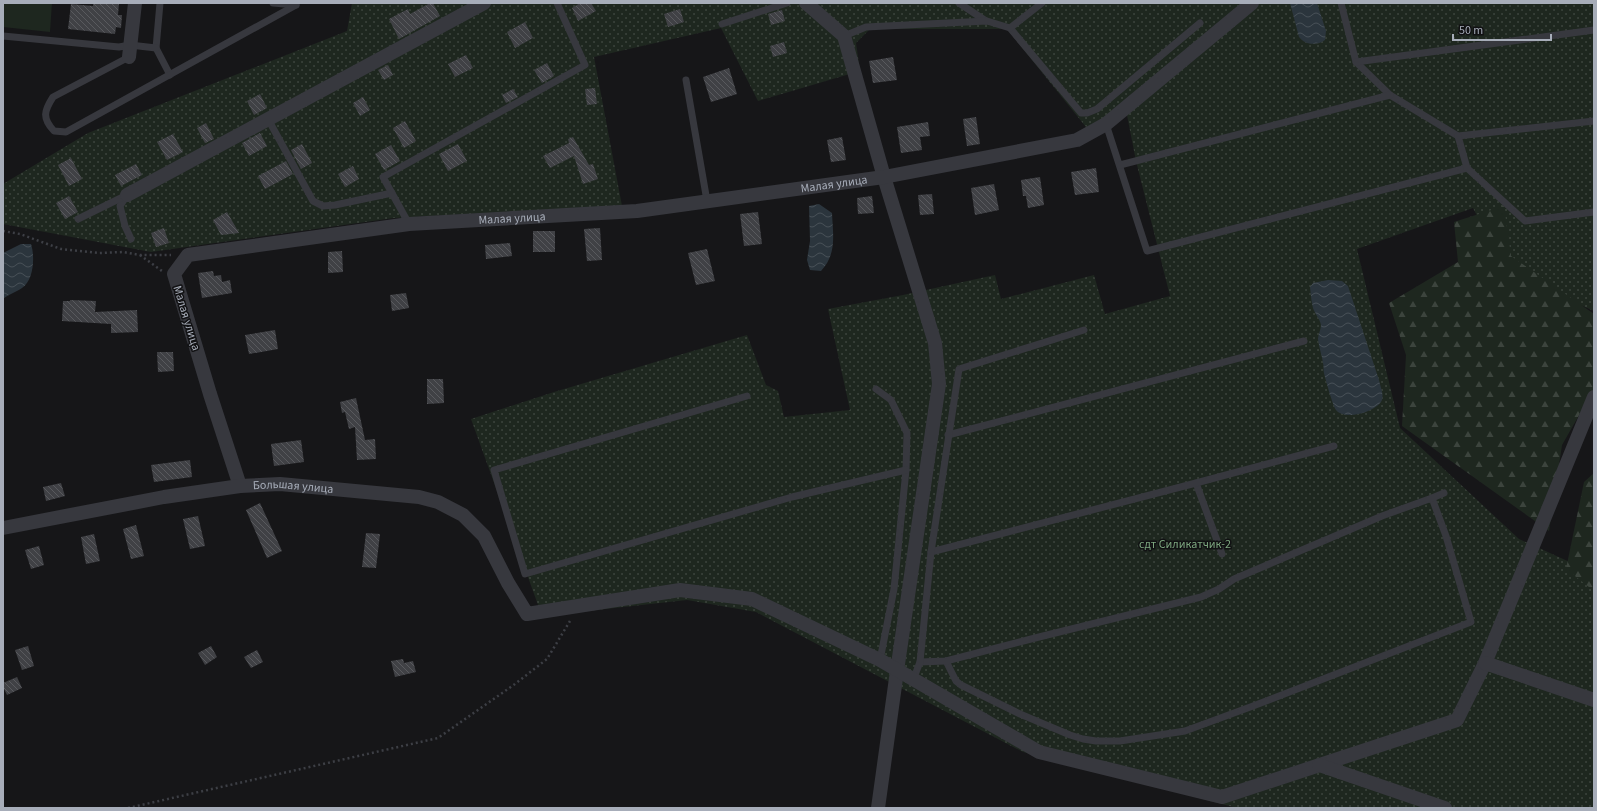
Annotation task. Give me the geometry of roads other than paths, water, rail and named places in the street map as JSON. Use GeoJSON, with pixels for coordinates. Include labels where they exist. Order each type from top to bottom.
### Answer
{"type":"FeatureCollection","features":[{"type":"Feature","properties":{"kind":"street"},"geometry":{"type":"LineString","coordinates":[[130,51],[135,3]]}},
{"type":"Feature","properties":{"kind":"street"},"geometry":{"type":"LineString","coordinates":[[127,195],[484,3]]}},
{"type":"Feature","properties":{"kind":"street"},"geometry":{"type":"LineString","coordinates":[[806,3],[844,36],[884,177],[935,343],[939,384],[878,808]]}},
{"type":"Feature","properties":{"kind":"street","name":"Малая улица"},"geometry":{"type":"LineString","coordinates":[[240,486],[210,394],[174,274],[188,255],[409,224],[637,210],[707,201],[884,177],[1077,140],[1106,124],[1252,3]]}},
{"type":"Feature","properties":{"kind":"street"},"geometry":{"type":"LineString","coordinates":[[880,660],[1039,752],[1222,797],[1457,720],[1485,663],[1594,397]]}},
{"type":"Feature","properties":{"kind":"street","name":"Большая улица"},"geometry":{"type":"LineString","coordinates":[[3,528],[164,498],[240,486],[280,484],[419,497],[438,502],[464,515],[484,536],[508,583],[527,614],[680,590],[752,599],[880,660]]}},
{"type":"Feature","properties":{"kind":"street"},"geometry":{"type":"LineString","coordinates":[[1485,663],[1594,700]]}},
{"type":"Feature","properties":{"kind":"street"},"geometry":{"type":"LineString","coordinates":[[1319,765],[1445,808]]}},
{"type":"Feature","properties":{"kind":"lane"},"geometry":{"type":"LineString","coordinates":[[160,3],[156,48],[170,75]]}},
{"type":"Feature","properties":{"kind":"lane"},"geometry":{"type":"LineString","coordinates":[[156,48],[130,51],[53,97],[47,106],[45,115],[47,124],[54,131],[66,132],[296,5],[273,3]]}},
{"type":"Feature","properties":{"kind":"lane"},"geometry":{"type":"LineString","coordinates":[[409,224],[383,177],[585,65],[557,3]]}},
{"type":"Feature","properties":{"kind":"lane"},"geometry":{"type":"LineString","coordinates":[[722,24],[787,3]]}},
{"type":"Feature","properties":{"kind":"lane"},"geometry":{"type":"LineString","coordinates":[[959,3],[986,21],[1010,28],[1081,113],[1087,113],[1097,109],[1200,23]]}},
{"type":"Feature","properties":{"kind":"lane"},"geometry":{"type":"LineString","coordinates":[[1010,28],[1042,3]]}},
{"type":"Feature","properties":{"kind":"lane"},"geometry":{"type":"LineString","coordinates":[[1341,3],[1356,62],[1390,95],[1458,136],[1594,121]]}},
{"type":"Feature","properties":{"kind":"lane"},"geometry":{"type":"LineString","coordinates":[[844,36],[866,27],[986,21]]}},
{"type":"Feature","properties":{"kind":"lane"},"geometry":{"type":"LineString","coordinates":[[1356,62],[1594,30]]}},
{"type":"Feature","properties":{"kind":"lane"},"geometry":{"type":"LineString","coordinates":[[3,36],[119,47],[130,51]]}},
{"type":"Feature","properties":{"kind":"lane"},"geometry":{"type":"LineString","coordinates":[[686,80],[707,201]]}},
{"type":"Feature","properties":{"kind":"lane"},"geometry":{"type":"LineString","coordinates":[[1120,166],[1390,95]]}},
{"type":"Feature","properties":{"kind":"lane"},"geometry":{"type":"LineString","coordinates":[[268,119],[314,201],[323,206],[335,205],[392,193]]}},
{"type":"Feature","properties":{"kind":"lane"},"geometry":{"type":"LineString","coordinates":[[1106,124],[1147,251],[1467,168]]}},
{"type":"Feature","properties":{"kind":"lane"},"geometry":{"type":"LineString","coordinates":[[1458,136],[1467,168],[1524,221],[1594,212]]}},
{"type":"Feature","properties":{"kind":"lane"},"geometry":{"type":"LineString","coordinates":[[78,219],[127,195]]}},
{"type":"Feature","properties":{"kind":"lane"},"geometry":{"type":"LineString","coordinates":[[127,195],[120,206],[125,226],[131,239]]}},
{"type":"Feature","properties":{"kind":"lane"},"geometry":{"type":"LineString","coordinates":[[913,680],[920,662],[932,552],[948,435],[959,369],[1084,330]]}},
{"type":"Feature","properties":{"kind":"lane"},"geometry":{"type":"LineString","coordinates":[[948,435],[1304,341]]}},
{"type":"Feature","properties":{"kind":"lane"},"geometry":{"type":"LineString","coordinates":[[876,389],[891,400],[907,433],[906,470],[894,589],[880,660]]}},
{"type":"Feature","properties":{"kind":"lane"},"geometry":{"type":"LineString","coordinates":[[747,396],[494,470],[525,574],[792,497],[906,470]]}},
{"type":"Feature","properties":{"kind":"lane"},"geometry":{"type":"LineString","coordinates":[[932,552],[1196,484],[1334,446]]}},
{"type":"Feature","properties":{"kind":"lane"},"geometry":{"type":"LineString","coordinates":[[1196,484],[1222,554]]}},
{"type":"Feature","properties":{"kind":"lane"},"geometry":{"type":"LineString","coordinates":[[920,662],[946,661],[1201,597],[1219,589],[1234,579],[1361,525],[1444,493]]}},
{"type":"Feature","properties":{"kind":"lane"},"geometry":{"type":"LineString","coordinates":[[946,661],[956,681],[961,685],[1020,714],[1083,739],[1120,741],[1185,731],[1471,622],[1446,536],[1432,498]]}},
{"type":"Feature","properties":{"kind":"water"},"geometry":{"type":"Polygon","coordinates":[[[1290,3],[1317,3],[1326,31],[1325,40],[1311,44],[1304,42],[1299,37],[1290,3]]]}},
{"type":"Feature","properties":{"kind":"water"},"geometry":{"type":"Polygon","coordinates":[[[819,204],[832,213],[833,229],[833,244],[830,258],[821,271],[810,270],[807,260],[810,241],[809,206],[819,204]]]}},
{"type":"Feature","properties":{"kind":"water"},"geometry":{"type":"Polygon","coordinates":[[[21,244],[31,244],[33,261],[31,274],[26,284],[22,288],[3,299],[3,253],[21,244]]]}},
{"type":"Feature","properties":{"kind":"water"},"geometry":{"type":"Polygon","coordinates":[[[1328,280],[1342,281],[1348,286],[1382,390],[1382,400],[1379,404],[1374,408],[1360,414],[1346,415],[1336,410],[1324,372],[1318,339],[1321,325],[1313,308],[1310,287],[1313,283],[1328,280]]]}},
{"type":"Feature","properties":{"kind":"park label","name":"сдт Силикатчик-2"},"geometry":{"type":"Point","coordinates":[1185,544]}}]}
